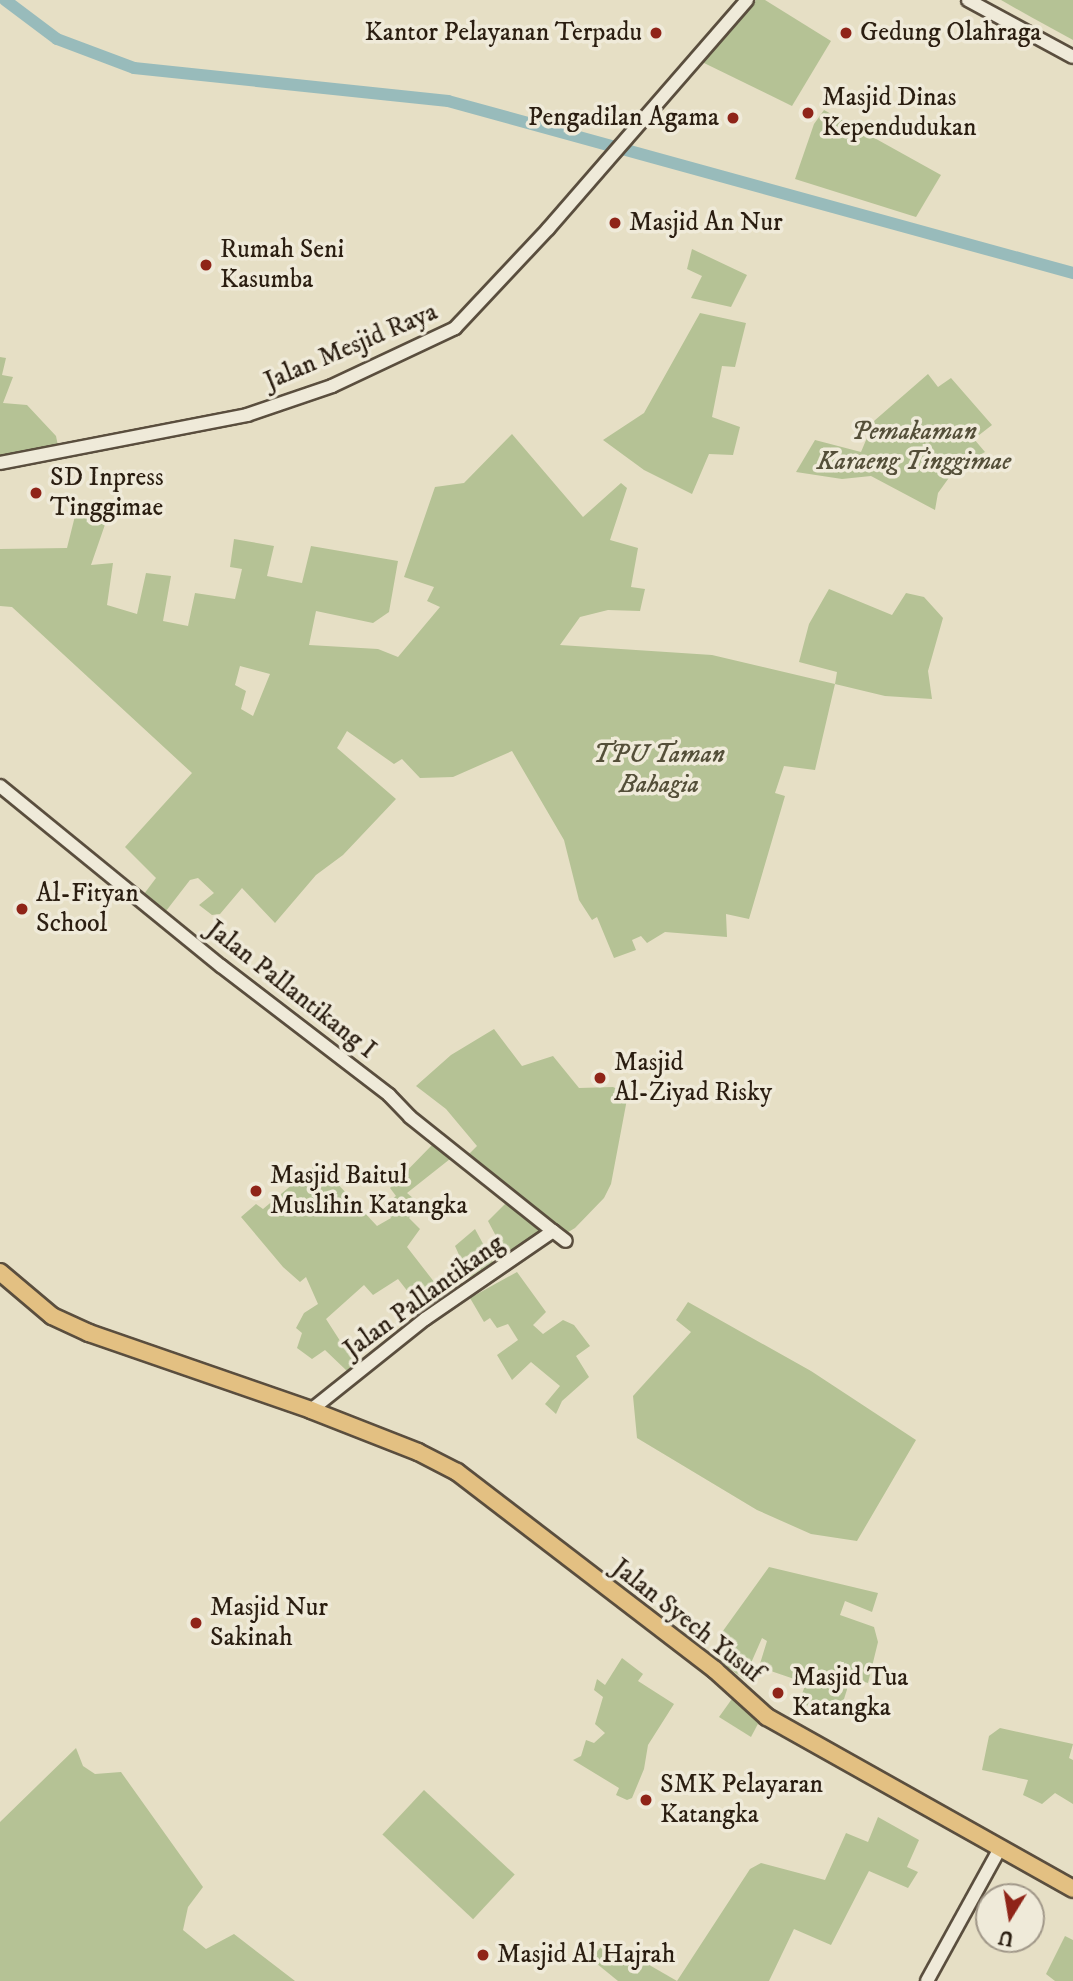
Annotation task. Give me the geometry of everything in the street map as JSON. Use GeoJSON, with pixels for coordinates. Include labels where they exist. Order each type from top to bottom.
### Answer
{"type":"FeatureCollection","features":[{"type":"Feature","properties":{"kind":"main road","name":"Jalan Syech Yusuf"},"geometry":{"type":"LineString","coordinates":[[0,1272],[52,1316],[89,1334],[311,1410],[457,1472],[715,1670],[767,1717],[1073,1889]]}},
{"type":"Feature","properties":{"kind":"street","name":"Jalan Mesjid Raya"},"geometry":{"type":"LineString","coordinates":[[0,463],[247,415],[332,386],[455,328],[747,0]]}},
{"type":"Feature","properties":{"kind":"street"},"geometry":{"type":"LineString","coordinates":[[968,0],[1073,57]]}},
{"type":"Feature","properties":{"kind":"street","name":"Jalan Pallantikang I"},"geometry":{"type":"LineString","coordinates":[[0,786],[221,966],[389,1095],[410,1117],[553,1231]]}},
{"type":"Feature","properties":{"kind":"street"},"geometry":{"type":"LineString","coordinates":[[553,1231],[566,1241]]}},
{"type":"Feature","properties":{"kind":"street","name":"Jalan Pallantikang"},"geometry":{"type":"LineString","coordinates":[[311,1410],[425,1319],[553,1231]]}},
{"type":"Feature","properties":{"kind":"street"},"geometry":{"type":"LineString","coordinates":[[927,1981],[1000,1848]]}},
{"type":"Feature","properties":{"kind":"green space"},"geometry":{"type":"Polygon","coordinates":[[[756,0],[765,0],[831,41],[792,106],[702,62],[756,0]]]}},
{"type":"Feature","properties":{"kind":"green space"},"geometry":{"type":"Polygon","coordinates":[[[1001,0],[1073,0],[1073,40],[1031,17],[1001,0]]]}},
{"type":"Feature","properties":{"kind":"green space"},"geometry":{"type":"Polygon","coordinates":[[[824,110],[941,175],[916,217],[795,179],[814,124],[824,110]]]}},
{"type":"Feature","properties":{"kind":"green space"},"geometry":{"type":"Polygon","coordinates":[[[692,249],[747,275],[731,307],[691,298],[702,276],[687,269],[692,249]]]}},
{"type":"Feature","properties":{"kind":"green space"},"geometry":{"type":"Polygon","coordinates":[[[700,313],[746,323],[735,367],[722,366],[712,417],[740,427],[733,455],[709,454],[692,494],[644,470],[603,440],[644,413],[700,313]]]}},
{"type":"Feature","properties":{"kind":"green space"},"geometry":{"type":"Polygon","coordinates":[[[0,357],[6,358],[2,375],[13,377],[3,403],[27,405],[56,436],[58,446],[0,455],[0,357]]]}},
{"type":"Feature","properties":{"kind":"green space","name":"Pemakaman Karaeng Tinggimae"},"geometry":{"type":"Polygon","coordinates":[[[928,374],[938,387],[951,378],[992,425],[974,439],[985,452],[956,468],[938,493],[935,510],[871,476],[842,479],[796,472],[815,440],[861,452],[874,421],[928,374]]]}},
{"type":"Feature","properties":{"kind":"green space","name":"TPU Taman Bahagia"},"geometry":{"type":"Polygon","coordinates":[[[512,434],[583,517],[621,483],[627,488],[610,540],[638,548],[631,587],[645,589],[640,611],[608,610],[580,617],[560,645],[712,655],[835,684],[815,770],[784,766],[775,793],[785,796],[749,919],[726,914],[727,937],[665,932],[647,943],[641,936],[632,940],[636,950],[614,958],[597,917],[592,920],[579,900],[564,840],[512,751],[453,777],[420,778],[402,759],[394,764],[347,731],[337,748],[396,799],[343,855],[316,875],[275,923],[242,888],[220,914],[212,915],[199,905],[214,893],[198,878],[190,880],[166,911],[144,894],[156,878],[125,847],[192,773],[12,607],[0,606],[0,549],[67,548],[76,512],[109,513],[91,565],[113,563],[107,605],[137,614],[146,573],[171,576],[163,621],[188,626],[195,593],[235,599],[242,569],[230,567],[234,539],[274,546],[267,576],[302,583],[311,546],[398,561],[389,612],[373,623],[316,611],[309,645],[378,649],[398,657],[440,607],[427,601],[434,587],[404,577],[435,487],[464,483],[512,434]],[[240,666],[235,685],[246,691],[241,709],[253,716],[270,674],[240,666]]]}},
{"type":"Feature","properties":{"kind":"green space"},"geometry":{"type":"Polygon","coordinates":[[[829,589],[892,615],[906,593],[924,597],[943,618],[928,671],[932,699],[885,696],[835,684],[837,672],[799,662],[809,624],[829,589]]]}},
{"type":"Feature","properties":{"kind":"green space"},"geometry":{"type":"Polygon","coordinates":[[[494,1029],[522,1066],[553,1056],[579,1088],[613,1087],[628,1094],[611,1184],[604,1198],[575,1228],[550,1243],[506,1255],[488,1221],[515,1194],[466,1157],[477,1146],[446,1109],[416,1086],[451,1055],[494,1029]]]}},
{"type":"Feature","properties":{"kind":"green space"},"geometry":{"type":"Polygon","coordinates":[[[434,1143],[450,1159],[407,1193],[420,1204],[409,1218],[420,1229],[407,1247],[445,1296],[423,1311],[398,1279],[373,1295],[364,1285],[326,1319],[344,1347],[362,1358],[347,1371],[325,1350],[312,1359],[297,1348],[302,1333],[296,1328],[304,1313],[318,1304],[306,1277],[300,1282],[283,1267],[241,1217],[256,1204],[263,1209],[318,1163],[377,1226],[391,1218],[384,1205],[396,1196],[390,1188],[434,1143]]]}},
{"type":"Feature","properties":{"kind":"green space"},"geometry":{"type":"Polygon","coordinates":[[[475,1229],[494,1264],[470,1279],[455,1246],[475,1229]]]}},
{"type":"Feature","properties":{"kind":"green space"},"geometry":{"type":"Polygon","coordinates":[[[517,1272],[546,1312],[533,1325],[543,1334],[563,1320],[574,1325],[590,1346],[576,1356],[589,1377],[562,1401],[556,1414],[545,1404],[560,1386],[531,1362],[512,1380],[497,1355],[518,1340],[508,1324],[497,1328],[490,1318],[484,1322],[470,1298],[517,1272]]]}},
{"type":"Feature","properties":{"kind":"green space"},"geometry":{"type":"Polygon","coordinates":[[[688,1302],[811,1371],[916,1440],[857,1541],[811,1534],[757,1510],[637,1438],[633,1396],[691,1332],[676,1320],[688,1302]]]}},
{"type":"Feature","properties":{"kind":"green space"},"geometry":{"type":"Polygon","coordinates":[[[769,1567],[878,1593],[872,1612],[845,1601],[840,1615],[874,1627],[878,1642],[868,1683],[836,1673],[850,1680],[838,1718],[799,1702],[806,1683],[759,1667],[767,1641],[762,1638],[744,1679],[720,1662],[728,1639],[720,1635],[769,1567]]]}},
{"type":"Feature","properties":{"kind":"green space"},"geometry":{"type":"Polygon","coordinates":[[[622,1658],[643,1674],[638,1681],[674,1704],[648,1745],[644,1769],[632,1798],[627,1800],[616,1795],[619,1788],[573,1760],[581,1756],[586,1740],[594,1743],[605,1733],[595,1724],[603,1697],[594,1690],[597,1679],[605,1685],[622,1658]]]}},
{"type":"Feature","properties":{"kind":"green space"},"geometry":{"type":"Polygon","coordinates":[[[734,1696],[760,1720],[751,1737],[719,1717],[734,1696]]]}},
{"type":"Feature","properties":{"kind":"green space"},"geometry":{"type":"Polygon","coordinates":[[[1000,1728],[1073,1744],[1069,1758],[1073,1760],[1073,1804],[1055,1793],[1042,1804],[1023,1795],[1028,1780],[982,1770],[989,1736],[1000,1728]]]}},
{"type":"Feature","properties":{"kind":"green space"},"geometry":{"type":"Polygon","coordinates":[[[76,1748],[83,1766],[95,1774],[121,1772],[203,1887],[188,1907],[183,1930],[206,1949],[234,1934],[295,1981],[0,1981],[0,1822],[76,1748]]]}},
{"type":"Feature","properties":{"kind":"green space"},"geometry":{"type":"Polygon","coordinates":[[[424,1790],[515,1875],[473,1919],[382,1835],[424,1790]]]}},
{"type":"Feature","properties":{"kind":"green space"},"geometry":{"type":"Polygon","coordinates":[[[878,1817],[919,1840],[907,1867],[918,1872],[908,1888],[869,1871],[831,1945],[794,1929],[769,1981],[677,1981],[750,1869],[761,1863],[825,1880],[846,1833],[868,1842],[878,1817]]]}},
{"type":"Feature","properties":{"kind":"green space"},"geometry":{"type":"Polygon","coordinates":[[[1065,1936],[1073,1940],[1073,1981],[1055,1981],[1046,1974],[1065,1936]]]}},
{"type":"Feature","properties":{"kind":"green space"},"geometry":{"type":"Polygon","coordinates":[[[604,1943],[625,1951],[677,1981],[618,1981],[591,1959],[604,1943]]]}},
{"type":"Feature","properties":{"kind":"waterway"},"geometry":{"type":"LineString","coordinates":[[5,0],[57,39],[134,68],[448,101],[1073,273]]}},
{"type":"Feature","properties":{"kind":"place","name":"Kantor Pelayanan Terpadu"},"geometry":{"type":"Point","coordinates":[656,33]}},
{"type":"Feature","properties":{"kind":"place","name":"Gedung Olahraga"},"geometry":{"type":"Point","coordinates":[846,33]}},
{"type":"Feature","properties":{"kind":"place","name":"Masjid Dinas Kependudukan"},"geometry":{"type":"Point","coordinates":[808,113]}},
{"type":"Feature","properties":{"kind":"place","name":"Pengadilan Agama"},"geometry":{"type":"Point","coordinates":[733,118]}},
{"type":"Feature","properties":{"kind":"place","name":"Masjid An Nur"},"geometry":{"type":"Point","coordinates":[615,223]}},
{"type":"Feature","properties":{"kind":"place","name":"Rumah Seni Kasumba"},"geometry":{"type":"Point","coordinates":[206,265]}},
{"type":"Feature","properties":{"kind":"place","name":"SD Inpress Tinggimae"},"geometry":{"type":"Point","coordinates":[36,493]}},
{"type":"Feature","properties":{"kind":"place","name":"Al-Fityan School"},"geometry":{"type":"Point","coordinates":[22,909]}},
{"type":"Feature","properties":{"kind":"place","name":"Masjid Al-Ziyad Risky"},"geometry":{"type":"Point","coordinates":[600,1078]}},
{"type":"Feature","properties":{"kind":"place","name":"Masjid Baitul Muslihin Katangka"},"geometry":{"type":"Point","coordinates":[256,1191]}},
{"type":"Feature","properties":{"kind":"place","name":"Masjid Nur Sakinah"},"geometry":{"type":"Point","coordinates":[196,1623]}},
{"type":"Feature","properties":{"kind":"place","name":"Masjid Tua Katangka"},"geometry":{"type":"Point","coordinates":[778,1693]}},
{"type":"Feature","properties":{"kind":"place","name":"SMK Pelayaran Katangka"},"geometry":{"type":"Point","coordinates":[646,1800]}},
{"type":"Feature","properties":{"kind":"place","name":"Masjid Al Hajrah"},"geometry":{"type":"Point","coordinates":[483,1955]}}]}
